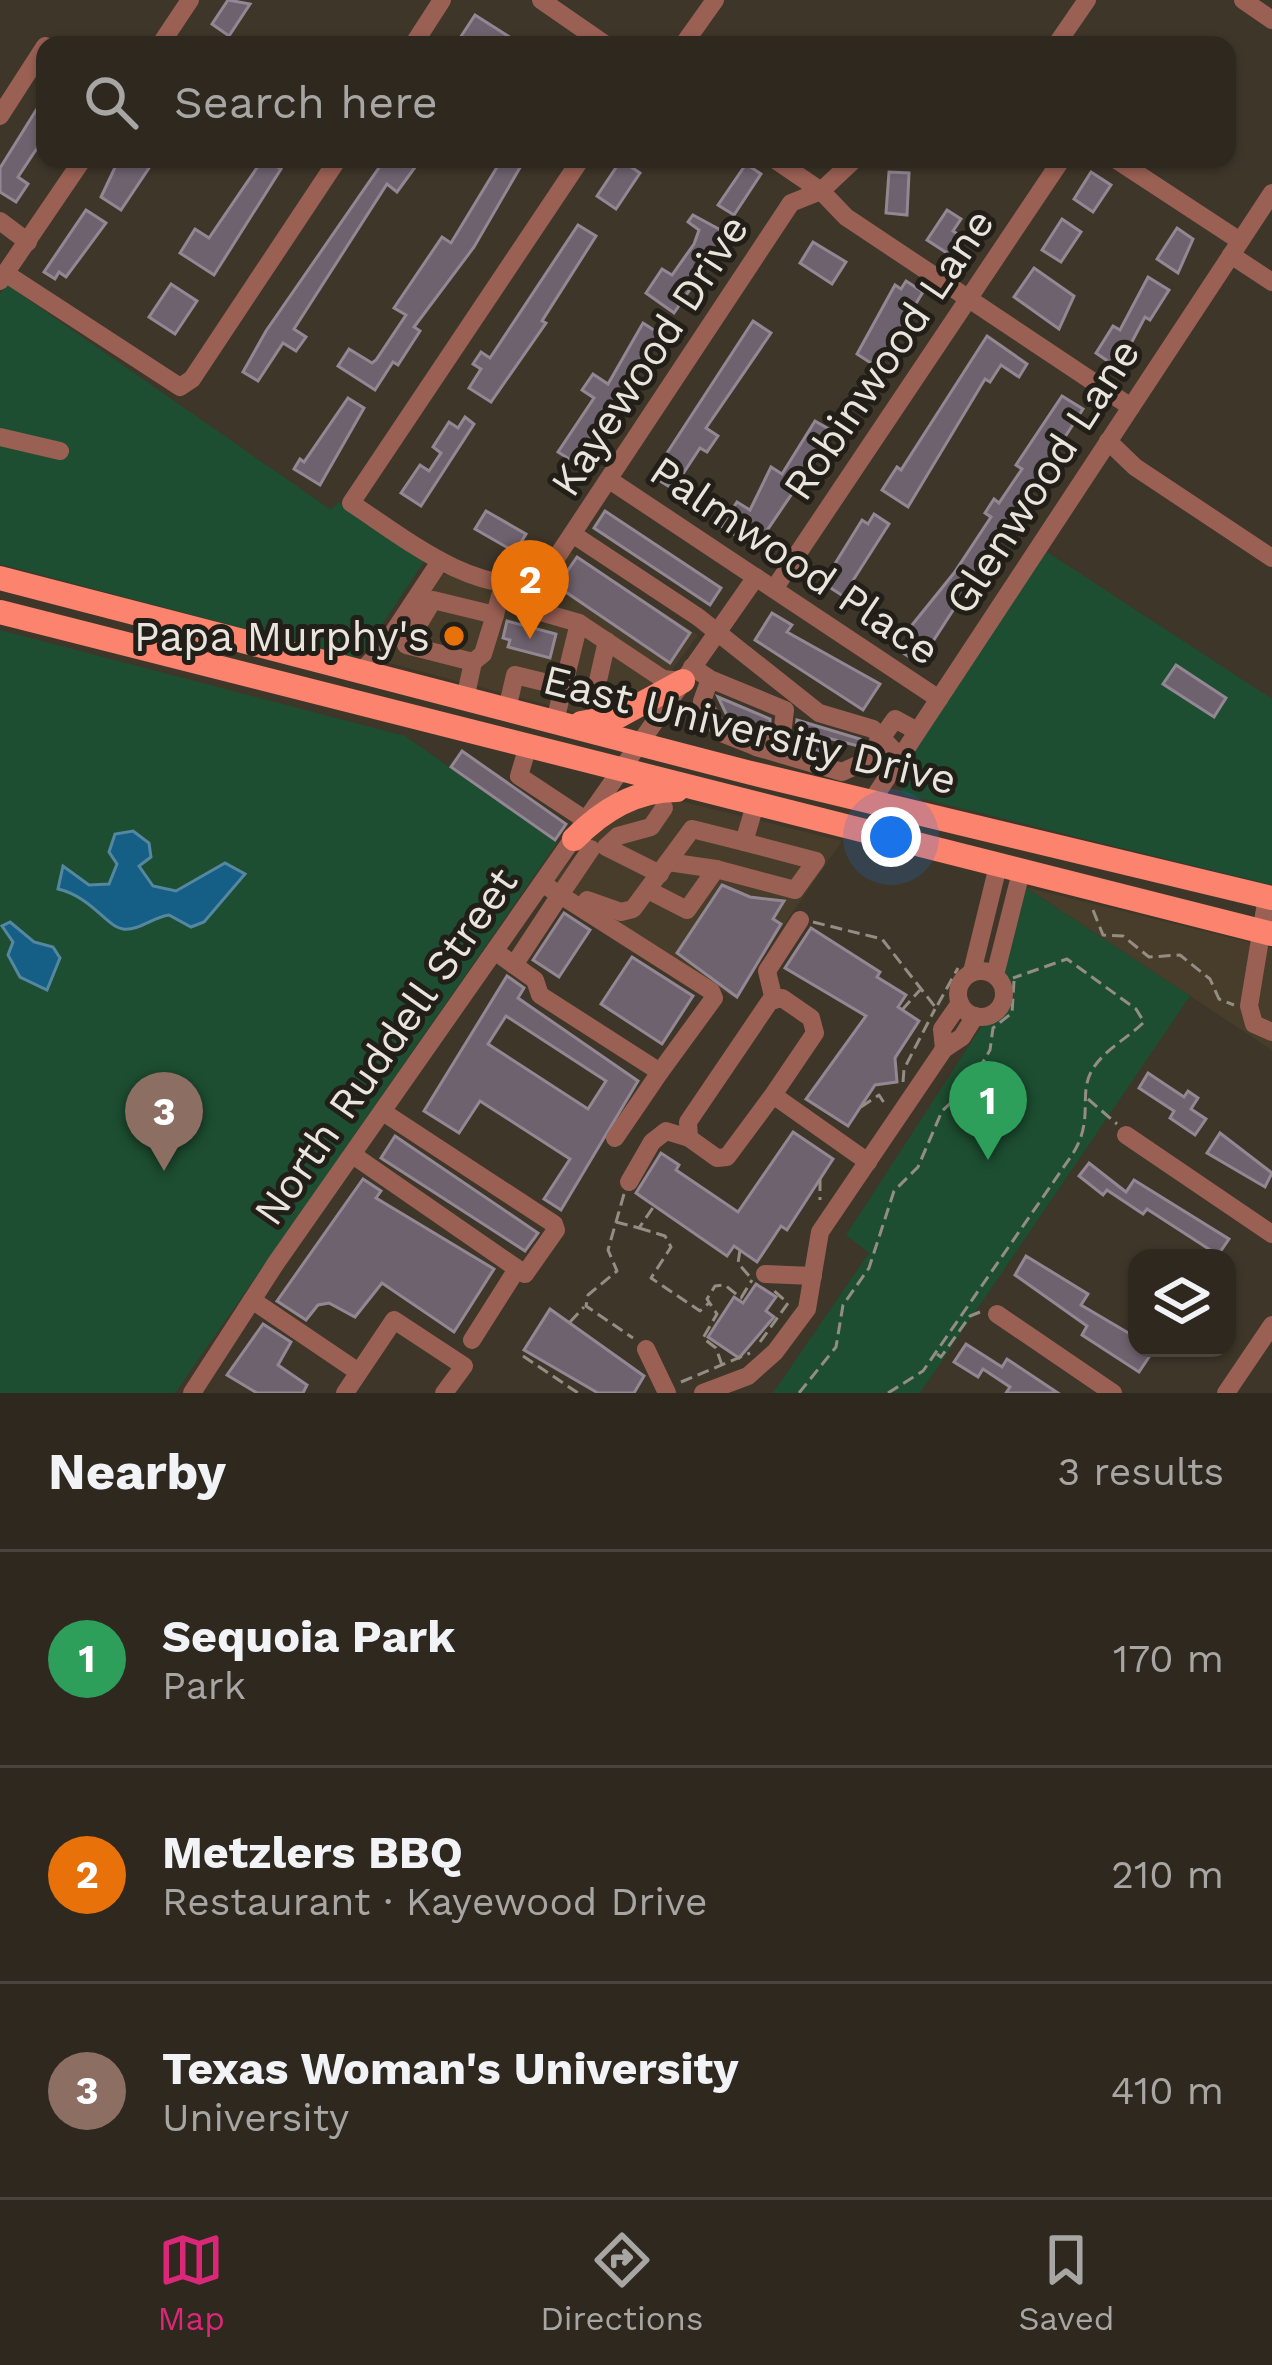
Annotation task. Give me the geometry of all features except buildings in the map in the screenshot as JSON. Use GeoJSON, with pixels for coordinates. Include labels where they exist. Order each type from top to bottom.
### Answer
{"type":"FeatureCollection","features":[{"type":"Feature","properties":{"kind":"main road","name":"East University Drive"},"geometry":{"type":"LineString","coordinates":[[0,578],[747,772],[792,770],[825,777],[873,799],[1270,898]]}},
{"type":"Feature","properties":{"kind":"main road","name":"East University Drive"},"geometry":{"type":"LineString","coordinates":[[0,612],[1268,933]]}},
{"type":"Feature","properties":{"kind":"main road"},"geometry":{"type":"LineString","coordinates":[[563,723],[619,716],[687,674]]}},
{"type":"Feature","properties":{"kind":"main road"},"geometry":{"type":"LineString","coordinates":[[590,839],[602,814],[638,795],[672,790],[707,793]]}},
{"type":"Feature","properties":{"kind":"street"},"geometry":{"type":"LineString","coordinates":[[166,36],[190,0]]}},
{"type":"Feature","properties":{"kind":"street"},"geometry":{"type":"LineString","coordinates":[[419,36],[442,0]]}},
{"type":"Feature","properties":{"kind":"street"},"geometry":{"type":"LineString","coordinates":[[541,0],[593,36]]}},
{"type":"Feature","properties":{"kind":"street"},"geometry":{"type":"LineString","coordinates":[[689,36],[715,0]]}},
{"type":"Feature","properties":{"kind":"street"},"geometry":{"type":"LineString","coordinates":[[1062,36],[1087,0]]}},
{"type":"Feature","properties":{"kind":"street"},"geometry":{"type":"LineString","coordinates":[[1243,0],[1272,20]]}},
{"type":"Feature","properties":{"kind":"street"},"geometry":{"type":"LineString","coordinates":[[0,116],[36,60]]}},
{"type":"Feature","properties":{"kind":"street"},"geometry":{"type":"LineString","coordinates":[[77,168],[3,277],[180,387],[192,380],[332,168]]}},
{"type":"Feature","properties":{"kind":"street"},"geometry":{"type":"LineString","coordinates":[[465,699],[473,662],[483,654],[503,581],[439,563],[352,503],[575,168]]}},
{"type":"Feature","properties":{"kind":"street"},"geometry":{"type":"LineString","coordinates":[[787,168],[821,191],[846,218],[1131,407]]}},
{"type":"Feature","properties":{"kind":"street","name":"Kayewood Drive"},"geometry":{"type":"LineString","coordinates":[[503,581],[539,584],[791,203],[821,191],[845,168]]}},
{"type":"Feature","properties":{"kind":"street","name":"Robinwood Lane"},"geometry":{"type":"LineString","coordinates":[[774,590],[1056,168]]}},
{"type":"Feature","properties":{"kind":"street"},"geometry":{"type":"LineString","coordinates":[[1127,168],[1236,248],[1272,282]]}},
{"type":"Feature","properties":{"kind":"street","name":"Glenwood Lane"},"geometry":{"type":"LineString","coordinates":[[873,799],[1272,193]]}},
{"type":"Feature","properties":{"kind":"street"},"geometry":{"type":"LineString","coordinates":[[0,221],[28,242]]}},
{"type":"Feature","properties":{"kind":"street"},"geometry":{"type":"LineString","coordinates":[[0,437],[59,452]]}},
{"type":"Feature","properties":{"kind":"street"},"geometry":{"type":"LineString","coordinates":[[1108,441],[1136,466],[1272,558]]}},
{"type":"Feature","properties":{"kind":"street","name":"Palmwood Place"},"geometry":{"type":"LineString","coordinates":[[611,481],[939,699]]}},
{"type":"Feature","properties":{"kind":"street"},"geometry":{"type":"LineString","coordinates":[[574,535],[661,591],[819,713],[873,729],[900,757]]}},
{"type":"Feature","properties":{"kind":"street"},"geometry":{"type":"LineString","coordinates":[[439,563],[406,645],[473,662]]}},
{"type":"Feature","properties":{"kind":"street"},"geometry":{"type":"LineString","coordinates":[[640,744],[756,577]]}},
{"type":"Feature","properties":{"kind":"street"},"geometry":{"type":"LineString","coordinates":[[426,596],[495,615]]}},
{"type":"Feature","properties":{"kind":"street"},"geometry":{"type":"LineString","coordinates":[[360,674],[426,596]]}},
{"type":"Feature","properties":{"kind":"street"},"geometry":{"type":"LineString","coordinates":[[520,606],[579,623],[663,679],[687,674],[710,679],[785,710],[782,735],[754,746]]}},
{"type":"Feature","properties":{"kind":"street"},"geometry":{"type":"LineString","coordinates":[[563,723],[564,687],[579,623]]}},
{"type":"Feature","properties":{"kind":"street"},"geometry":{"type":"LineString","coordinates":[[594,698],[607,641]]}},
{"type":"Feature","properties":{"kind":"street"},"geometry":{"type":"LineString","coordinates":[[507,710],[515,675],[564,687]]}},
{"type":"Feature","properties":{"kind":"street"},"geometry":{"type":"LineString","coordinates":[[710,679],[702,701],[722,733],[792,770]]}},
{"type":"Feature","properties":{"kind":"street"},"geometry":{"type":"LineString","coordinates":[[825,777],[864,762],[895,719],[917,731]]}},
{"type":"Feature","properties":{"kind":"street","name":"North Ruddell Street"},"geometry":{"type":"LineString","coordinates":[[192,1393],[496,952],[590,839],[622,769],[640,744]]}},
{"type":"Feature","properties":{"kind":"street"},"geometry":{"type":"LineString","coordinates":[[528,746],[519,776],[590,839],[659,875],[687,910],[716,869]]}},
{"type":"Feature","properties":{"kind":"street"},"geometry":{"type":"LineString","coordinates":[[747,772],[754,746]]}},
{"type":"Feature","properties":{"kind":"street"},"geometry":{"type":"LineString","coordinates":[[744,842],[754,806]]}},
{"type":"Feature","properties":{"kind":"street"},"geometry":{"type":"LineString","coordinates":[[590,839],[651,827],[664,808]]}},
{"type":"Feature","properties":{"kind":"street"},"geometry":{"type":"LineString","coordinates":[[659,875],[716,869],[795,890],[816,861],[829,825]]}},
{"type":"Feature","properties":{"kind":"street"},"geometry":{"type":"LineString","coordinates":[[555,885],[595,906],[633,909],[692,829],[816,861]]}},
{"type":"Feature","properties":{"kind":"street"},"geometry":{"type":"LineString","coordinates":[[704,1393],[748,1376],[775,1352],[807,1309],[814,1248],[832,1213],[944,1049],[942,1029],[960,1003],[958,988],[972,972],[1009,869]]}},
{"type":"Feature","properties":{"kind":"street"},"geometry":{"type":"LineString","coordinates":[[960,1003],[991,1015],[1002,1004],[1004,988],[995,975],[1009,869]]}},
{"type":"Feature","properties":{"kind":"street"},"geometry":{"type":"LineString","coordinates":[[514,965],[555,885]]}},
{"type":"Feature","properties":{"kind":"street"},"geometry":{"type":"LineString","coordinates":[[555,885],[712,991],[714,998],[615,1138]]}},
{"type":"Feature","properties":{"kind":"street"},"geometry":{"type":"LineString","coordinates":[[1270,898],[1268,933],[1249,1006],[1254,1024],[1272,1032]]}},
{"type":"Feature","properties":{"kind":"street"},"geometry":{"type":"LineString","coordinates":[[774,1000],[767,971],[800,920]]}},
{"type":"Feature","properties":{"kind":"street"},"geometry":{"type":"LineString","coordinates":[[496,952],[535,980],[540,995],[660,1072]]}},
{"type":"Feature","properties":{"kind":"street"},"geometry":{"type":"LineString","coordinates":[[972,972],[995,975]]}},
{"type":"Feature","properties":{"kind":"street"},"geometry":{"type":"LineString","coordinates":[[629,1181],[652,1142],[666,1131],[689,1138],[717,1158],[727,1157],[814,1033],[811,1018],[782,998],[774,1000],[688,1122],[689,1138]]}},
{"type":"Feature","properties":{"kind":"street"},"geometry":{"type":"LineString","coordinates":[[773,1095],[868,1162]]}},
{"type":"Feature","properties":{"kind":"street"},"geometry":{"type":"LineString","coordinates":[[353,1155],[525,1274],[556,1230],[554,1224],[383,1112]]}},
{"type":"Feature","properties":{"kind":"street"},"geometry":{"type":"LineString","coordinates":[[1126,1135],[1272,1234]]}},
{"type":"Feature","properties":{"kind":"street"},"geometry":{"type":"LineString","coordinates":[[472,1340],[517,1269]]}},
{"type":"Feature","properties":{"kind":"street"},"geometry":{"type":"LineString","coordinates":[[760,1279],[813,1276]]}},
{"type":"Feature","properties":{"kind":"street"},"geometry":{"type":"LineString","coordinates":[[252,1300],[357,1371]]}},
{"type":"Feature","properties":{"kind":"street"},"geometry":{"type":"LineString","coordinates":[[988,1313],[1113,1393]]}},
{"type":"Feature","properties":{"kind":"street"},"geometry":{"type":"LineString","coordinates":[[345,1393],[394,1320],[464,1366],[444,1393]]}},
{"type":"Feature","properties":{"kind":"street"},"geometry":{"type":"LineString","coordinates":[[1226,1393],[1272,1324]]}},
{"type":"Feature","properties":{"kind":"street"},"geometry":{"type":"LineString","coordinates":[[646,1349],[666,1390]]}},
{"type":"Feature","properties":{"kind":"path"},"geometry":{"type":"LineString","coordinates":[[1093,908],[1103,934],[1123,936],[1149,956],[1180,955],[1210,979],[1219,999],[1249,1006]]}},
{"type":"Feature","properties":{"kind":"path"},"geometry":{"type":"LineString","coordinates":[[800,920],[882,938],[936,1008]]}},
{"type":"Feature","properties":{"kind":"path"},"geometry":{"type":"LineString","coordinates":[[799,1393],[836,1347],[843,1305],[869,1268],[894,1191],[918,1167],[942,1111],[969,1086],[990,1050],[993,1028],[1012,1013],[1017,990],[1013,978],[1067,959],[1136,1009],[1144,1022],[1094,1067],[1086,1133],[923,1371],[888,1393]]}},
{"type":"Feature","properties":{"kind":"path"},"geometry":{"type":"LineString","coordinates":[[902,1010],[921,988]]}},
{"type":"Feature","properties":{"kind":"path"},"geometry":{"type":"LineString","coordinates":[[936,1008],[960,1003]]}},
{"type":"Feature","properties":{"kind":"path"},"geometry":{"type":"LineString","coordinates":[[902,1094],[904,1069],[936,1008]]}},
{"type":"Feature","properties":{"kind":"path"},"geometry":{"type":"LineString","coordinates":[[861,1107],[879,1095],[892,1110]]}},
{"type":"Feature","properties":{"kind":"path"},"geometry":{"type":"LineString","coordinates":[[1087,1098],[1126,1135]]}},
{"type":"Feature","properties":{"kind":"path"},"geometry":{"type":"LineString","coordinates":[[820,1179],[817,1194],[832,1213]]}},
{"type":"Feature","properties":{"kind":"path"},"geometry":{"type":"LineString","coordinates":[[570,1322],[586,1306],[588,1295],[617,1271],[608,1250],[629,1181]]}},
{"type":"Feature","properties":{"kind":"path"},"geometry":{"type":"LineString","coordinates":[[640,1228],[653,1207]]}},
{"type":"Feature","properties":{"kind":"path"},"geometry":{"type":"LineString","coordinates":[[614,1221],[664,1236],[671,1246],[651,1278],[700,1311],[716,1286],[725,1286],[741,1298],[760,1279]]}},
{"type":"Feature","properties":{"kind":"path"},"geometry":{"type":"LineString","coordinates":[[666,1390],[754,1352],[788,1304],[737,1263],[740,1250]]}},
{"type":"Feature","properties":{"kind":"path"},"geometry":{"type":"LineString","coordinates":[[709,1303],[717,1315],[704,1338],[716,1348],[722,1365]]}},
{"type":"Feature","properties":{"kind":"path"},"geometry":{"type":"LineString","coordinates":[[586,1306],[646,1349]]}},
{"type":"Feature","properties":{"kind":"path"},"geometry":{"type":"LineString","coordinates":[[935,1353],[941,1357],[970,1316],[988,1313]]}},
{"type":"Feature","properties":{"kind":"path"},"geometry":{"type":"LineString","coordinates":[[523,1356],[577,1393]]}},
{"type":"Feature","properties":{"kind":"shaded area"},"geometry":{"type":"Polygon","coordinates":[[[569,551],[698,635],[669,674],[634,704],[582,714],[389,663],[386,655],[439,573],[535,594],[569,551]]]}},
{"type":"Feature","properties":{"kind":"shaded area"},"geometry":{"type":"Polygon","coordinates":[[[671,799],[842,841],[733,998],[554,880],[611,814],[671,799]]]}},
{"type":"Feature","properties":{"kind":"shaded area"},"geometry":{"type":"Polygon","coordinates":[[[1025,887],[1272,948],[1272,1050],[1190,996],[1025,887]]]}},
{"type":"Feature","properties":{"kind":"green space"},"geometry":{"type":"Polygon","coordinates":[[[6,284],[331,510],[338,502],[425,560],[362,655],[351,657],[0,564],[0,294],[6,284]]]}},
{"type":"Feature","properties":{"kind":"green space"},"geometry":{"type":"Polygon","coordinates":[[[1044,550],[1272,699],[1272,885],[903,794],[896,778],[1044,550]]]}},
{"type":"Feature","properties":{"kind":"green space"},"geometry":{"type":"Polygon","coordinates":[[[0,630],[405,736],[557,843],[175,1393],[0,1393],[0,630]]]}},
{"type":"Feature","properties":{"kind":"green space"},"geometry":{"type":"Polygon","coordinates":[[[1025,887],[1190,996],[920,1393],[773,1393],[869,1253],[846,1235],[985,1021],[1008,1005],[1010,986],[1000,969],[1025,887]]]}},
{"type":"Feature","properties":{"kind":"water"},"geometry":{"type":"Polygon","coordinates":[[[133,831],[149,843],[151,857],[139,866],[153,886],[176,891],[225,863],[245,874],[204,922],[191,927],[169,915],[135,928],[117,927],[80,898],[58,889],[63,866],[89,885],[109,884],[117,864],[109,852],[115,834],[133,831]]]}},
{"type":"Feature","properties":{"kind":"water"},"geometry":{"type":"Polygon","coordinates":[[[10,922],[34,942],[53,947],[60,958],[47,990],[20,977],[8,955],[13,942],[2,926],[10,922]]]}},
{"type":"Feature","properties":{"kind":"place","name":"Papa Murphy's"},"geometry":{"type":"Point","coordinates":[454,636]}},
{"type":"Feature","properties":{"kind":"place","name":"Metzlers BBQ"},"geometry":{"type":"Point","coordinates":[530,639]}},
{"type":"Feature","properties":{"kind":"place","name":"Sequoia Park"},"geometry":{"type":"Point","coordinates":[988,1160]}},
{"type":"Feature","properties":{"kind":"place","name":"Texas Woman's University"},"geometry":{"type":"Point","coordinates":[164,1171]}}]}
